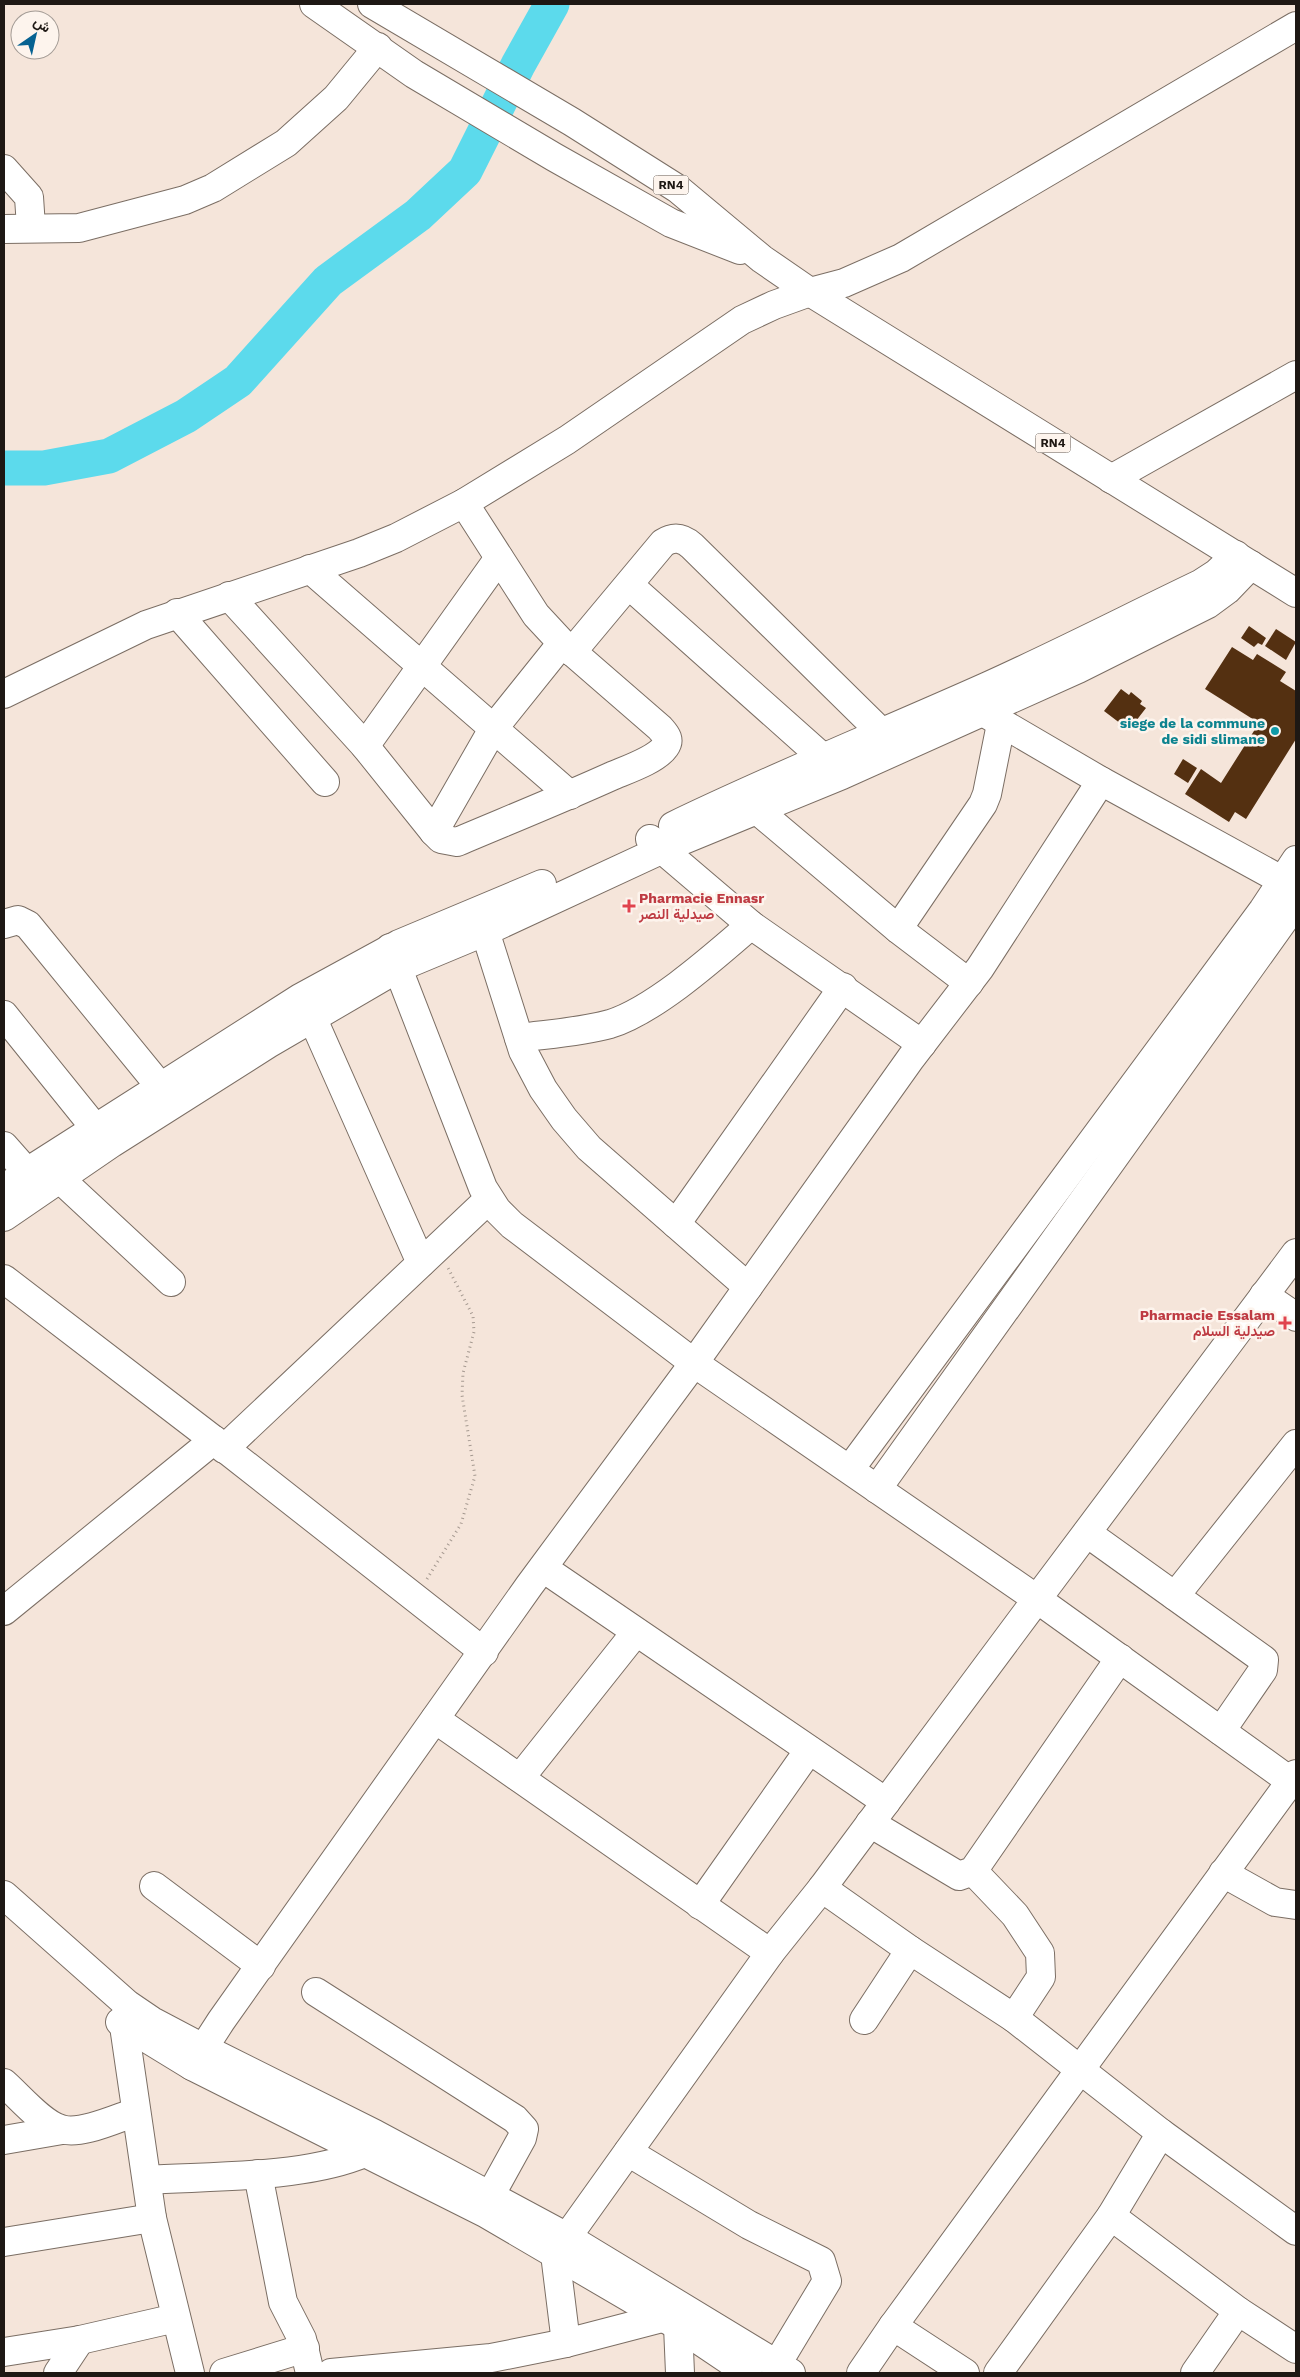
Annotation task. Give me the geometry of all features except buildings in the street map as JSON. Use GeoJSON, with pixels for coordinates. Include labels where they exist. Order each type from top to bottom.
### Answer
{"type":"FeatureCollection","features":[{"type":"Feature","properties":{"kind":"street","name":"RN4"},"geometry":{"type":"LineString","coordinates":[[314,4],[414,74],[554,157],[671,223],[762,259]]}},
{"type":"Feature","properties":{"kind":"street","name":"RN4"},"geometry":{"type":"LineString","coordinates":[[372,4],[572,122],[678,189],[762,259],[810,292],[1296,593]]}},
{"type":"Feature","properties":{"kind":"street"},"geometry":{"type":"LineString","coordinates":[[4,694],[146,625],[396,538],[464,503],[567,440],[742,320],[774,305],[873,272],[927,244],[1296,26]]}},
{"type":"Feature","properties":{"kind":"street"},"geometry":{"type":"LineString","coordinates":[[4,229],[31,227],[79,228],[184,200],[213,188],[286,143],[336,98],[378,48]]}},
{"type":"Feature","properties":{"kind":"street"},"geometry":{"type":"LineString","coordinates":[[4,169],[29,197],[31,227]]}},
{"type":"Feature","properties":{"kind":"street"},"geometry":{"type":"LineString","coordinates":[[1111,479],[1296,375]]}},
{"type":"Feature","properties":{"kind":"street"},"geometry":{"type":"LineString","coordinates":[[229,596],[365,746],[441,839],[457,842],[644,762],[662,750],[668,742],[667,737],[656,724],[567,648],[536,615],[464,503]]}},
{"type":"Feature","properties":{"kind":"street"},"geometry":{"type":"LineString","coordinates":[[434,832],[493,729],[628,585],[663,544],[670,539],[677,538],[687,542],[881,732]]}},
{"type":"Feature","properties":{"kind":"street"},"geometry":{"type":"LineString","coordinates":[[365,746],[498,558]]}},
{"type":"Feature","properties":{"kind":"street"},"geometry":{"type":"LineString","coordinates":[[263,1034],[312,1017],[394,958],[485,931],[822,757],[959,698],[1200,584],[1243,560]]}},
{"type":"Feature","properties":{"kind":"street"},"geometry":{"type":"LineString","coordinates":[[4,1189],[27,1172],[102,1137],[263,1034],[394,958],[595,863],[757,810],[991,718],[1078,669],[1194,612],[1228,590],[1243,560]]}},
{"type":"Feature","properties":{"kind":"street"},"geometry":{"type":"LineString","coordinates":[[310,569],[570,795]]}},
{"type":"Feature","properties":{"kind":"street"},"geometry":{"type":"LineString","coordinates":[[628,585],[822,757]]}},
{"type":"Feature","properties":{"kind":"street"},"geometry":{"type":"LineString","coordinates":[[177,613],[325,782]]}},
{"type":"Feature","properties":{"kind":"street"},"geometry":{"type":"LineString","coordinates":[[850,1469],[1095,1160],[1228,977],[1292,876],[1101,781],[959,698]]}},
{"type":"Feature","properties":{"kind":"street"},"geometry":{"type":"LineString","coordinates":[[898,929],[983,804],[987,794],[991,718]]}},
{"type":"Feature","properties":{"kind":"street"},"geometry":{"type":"LineString","coordinates":[[198,2057],[543,1568],[694,1363],[922,1044],[969,983],[1101,781]]}},
{"type":"Feature","properties":{"kind":"street"},"geometry":{"type":"LineString","coordinates":[[757,810],[898,929],[969,983]]}},
{"type":"Feature","properties":{"kind":"street"},"geometry":{"type":"LineString","coordinates":[[656,843],[751,925],[843,987],[922,1044]]}},
{"type":"Feature","properties":{"kind":"street"},"geometry":{"type":"LineString","coordinates":[[1228,977],[1296,903]]}},
{"type":"Feature","properties":{"kind":"street"},"geometry":{"type":"LineString","coordinates":[[4,924],[18,920],[28,924],[168,1095]]}},
{"type":"Feature","properties":{"kind":"street"},"geometry":{"type":"LineString","coordinates":[[519,1038],[613,1023],[646,1006],[696,972],[751,925]]}},
{"type":"Feature","properties":{"kind":"street"},"geometry":{"type":"LineString","coordinates":[[485,931],[519,1038],[544,1089],[564,1119],[589,1148],[748,1287]]}},
{"type":"Feature","properties":{"kind":"street"},"geometry":{"type":"LineString","coordinates":[[394,958],[489,1199],[512,1225],[694,1363],[1037,1598],[1294,1780],[1223,1873],[893,2326],[861,2373]]}},
{"type":"Feature","properties":{"kind":"street"},"geometry":{"type":"LineString","coordinates":[[676,1224],[843,987]]}},
{"type":"Feature","properties":{"kind":"street"},"geometry":{"type":"LineString","coordinates":[[4,1015],[102,1137]]}},
{"type":"Feature","properties":{"kind":"street"},"geometry":{"type":"LineString","coordinates":[[312,1017],[429,1256]]}},
{"type":"Feature","properties":{"kind":"street"},"geometry":{"type":"LineString","coordinates":[[4,1217],[59,1178],[102,1137]]}},
{"type":"Feature","properties":{"kind":"street"},"geometry":{"type":"LineString","coordinates":[[4,1146],[27,1172]]}},
{"type":"Feature","properties":{"kind":"street"},"geometry":{"type":"LineString","coordinates":[[877,1489],[1095,1160]]}},
{"type":"Feature","properties":{"kind":"street"},"geometry":{"type":"LineString","coordinates":[[59,1178],[170,1282]]}},
{"type":"Feature","properties":{"kind":"street"},"geometry":{"type":"LineString","coordinates":[[4,1611],[219,1445],[429,1256],[489,1199]]}},
{"type":"Feature","properties":{"kind":"street"},"geometry":{"type":"LineString","coordinates":[[566,2343],[561,2245],[770,1953],[822,1888],[1296,1253]]}},
{"type":"Feature","properties":{"kind":"street"},"geometry":{"type":"LineString","coordinates":[[4,1279],[484,1652]]}},
{"type":"Feature","properties":{"kind":"street"},"geometry":{"type":"LineString","coordinates":[[1264,1295],[1296,1317]]}},
{"type":"Feature","properties":{"kind":"street"},"geometry":{"type":"LineString","coordinates":[[1175,1596],[1296,1444]]}},
{"type":"Feature","properties":{"kind":"street"},"geometry":{"type":"LineString","coordinates":[[1087,1533],[1264,1660],[1263,1670],[1221,1730]]}},
{"type":"Feature","properties":{"kind":"street"},"geometry":{"type":"LineString","coordinates":[[543,1568],[886,1802]]}},
{"type":"Feature","properties":{"kind":"street"},"geometry":{"type":"LineString","coordinates":[[520,1778],[636,1632]]}},
{"type":"Feature","properties":{"kind":"street"},"geometry":{"type":"LineString","coordinates":[[870,1823],[958,1876],[973,1871],[1120,1658]]}},
{"type":"Feature","properties":{"kind":"street"},"geometry":{"type":"LineString","coordinates":[[435,1719],[770,1953]]}},
{"type":"Feature","properties":{"kind":"street"},"geometry":{"type":"LineString","coordinates":[[700,1905],[809,1750]]}},
{"type":"Feature","properties":{"kind":"street"},"geometry":{"type":"LineString","coordinates":[[973,1871],[1014,1915],[1040,1952],[1041,1977],[1014,2018]]}},
{"type":"Feature","properties":{"kind":"street"},"geometry":{"type":"LineString","coordinates":[[1223,1873],[1275,1902],[1296,1905]]}},
{"type":"Feature","properties":{"kind":"street"},"geometry":{"type":"LineString","coordinates":[[154,1886],[261,1966]]}},
{"type":"Feature","properties":{"kind":"street"},"geometry":{"type":"LineString","coordinates":[[822,1888],[910,1950],[1014,2018],[1161,2133],[1296,2231]]}},
{"type":"Feature","properties":{"kind":"street"},"geometry":{"type":"LineString","coordinates":[[4,1896],[126,2015],[136,2112],[152,2218],[190,2373]]}},
{"type":"Feature","properties":{"kind":"street"},"geometry":{"type":"LineString","coordinates":[[4,1921],[126,2015],[198,2057],[369,2144],[490,2196],[670,2322],[748,2373]]}},
{"type":"Feature","properties":{"kind":"street"},"geometry":{"type":"LineString","coordinates":[[864,2020],[910,1950]]}},
{"type":"Feature","properties":{"kind":"street"},"geometry":{"type":"LineString","coordinates":[[316,1992],[515,2119],[524,2129],[522,2138],[490,2196]]}},
{"type":"Feature","properties":{"kind":"street"},"geometry":{"type":"LineString","coordinates":[[4,2082],[52,2126],[62,2130]]}},
{"type":"Feature","properties":{"kind":"street"},"geometry":{"type":"LineString","coordinates":[[4,2140],[85,2128],[136,2112]]}},
{"type":"Feature","properties":{"kind":"street"},"geometry":{"type":"LineString","coordinates":[[998,2373],[1111,2216],[1161,2133]]}},
{"type":"Feature","properties":{"kind":"street"},"geometry":{"type":"LineString","coordinates":[[369,2144],[485,2213],[561,2245],[784,2369],[827,2281],[821,2261],[749,2225],[628,2152]]}},
{"type":"Feature","properties":{"kind":"street"},"geometry":{"type":"LineString","coordinates":[[147,2180],[258,2174],[343,2160],[369,2144]]}},
{"type":"Feature","properties":{"kind":"street"},"geometry":{"type":"LineString","coordinates":[[224,2373],[307,2361],[300,2334],[283,2302],[258,2174]]}},
{"type":"Feature","properties":{"kind":"street"},"geometry":{"type":"LineString","coordinates":[[1111,2216],[1238,2310],[1296,2349]]}},
{"type":"Feature","properties":{"kind":"street"},"geometry":{"type":"LineString","coordinates":[[4,2242],[152,2218]]}},
{"type":"Feature","properties":{"kind":"street"},"geometry":{"type":"LineString","coordinates":[[1195,2373],[1238,2310]]}},
{"type":"Feature","properties":{"kind":"street"},"geometry":{"type":"LineString","coordinates":[[4,2352],[80,2340],[176,2318]]}},
{"type":"Feature","properties":{"kind":"street"},"geometry":{"type":"LineString","coordinates":[[331,2373],[491,2358],[670,2322]]}},
{"type":"Feature","properties":{"kind":"street"},"geometry":{"type":"LineString","coordinates":[[670,2322],[680,2373]]}},
{"type":"Feature","properties":{"kind":"street"},"geometry":{"type":"LineString","coordinates":[[893,2326],[965,2373]]}},
{"type":"Feature","properties":{"kind":"street"},"geometry":{"type":"LineString","coordinates":[[58,2373],[80,2340]]}},
{"type":"Feature","properties":{"kind":"path"},"geometry":{"type":"LineString","coordinates":[[416,1599],[461,1524],[474,1476],[462,1395],[463,1373],[474,1332],[473,1316],[429,1256]]}},
{"type":"Feature","properties":{"kind":"waterway"},"geometry":{"type":"LineString","coordinates":[[4,468],[44,468],[109,456],[186,416],[238,381],[328,281],[418,215],[465,171],[518,65],[552,4]]}},
{"type":"Feature","properties":{"kind":"place","name":"siege de la commune de sidi slimane"},"geometry":{"type":"Point","coordinates":[1275,731]}},
{"type":"Feature","properties":{"kind":"place","name":"Pharmacie Ennasr صيدلية النصر"},"geometry":{"type":"Point","coordinates":[629,906]}},
{"type":"Feature","properties":{"kind":"place","name":"Pharmacie Essalam صيدلية السلام"},"geometry":{"type":"Point","coordinates":[1285,1323]}}]}
